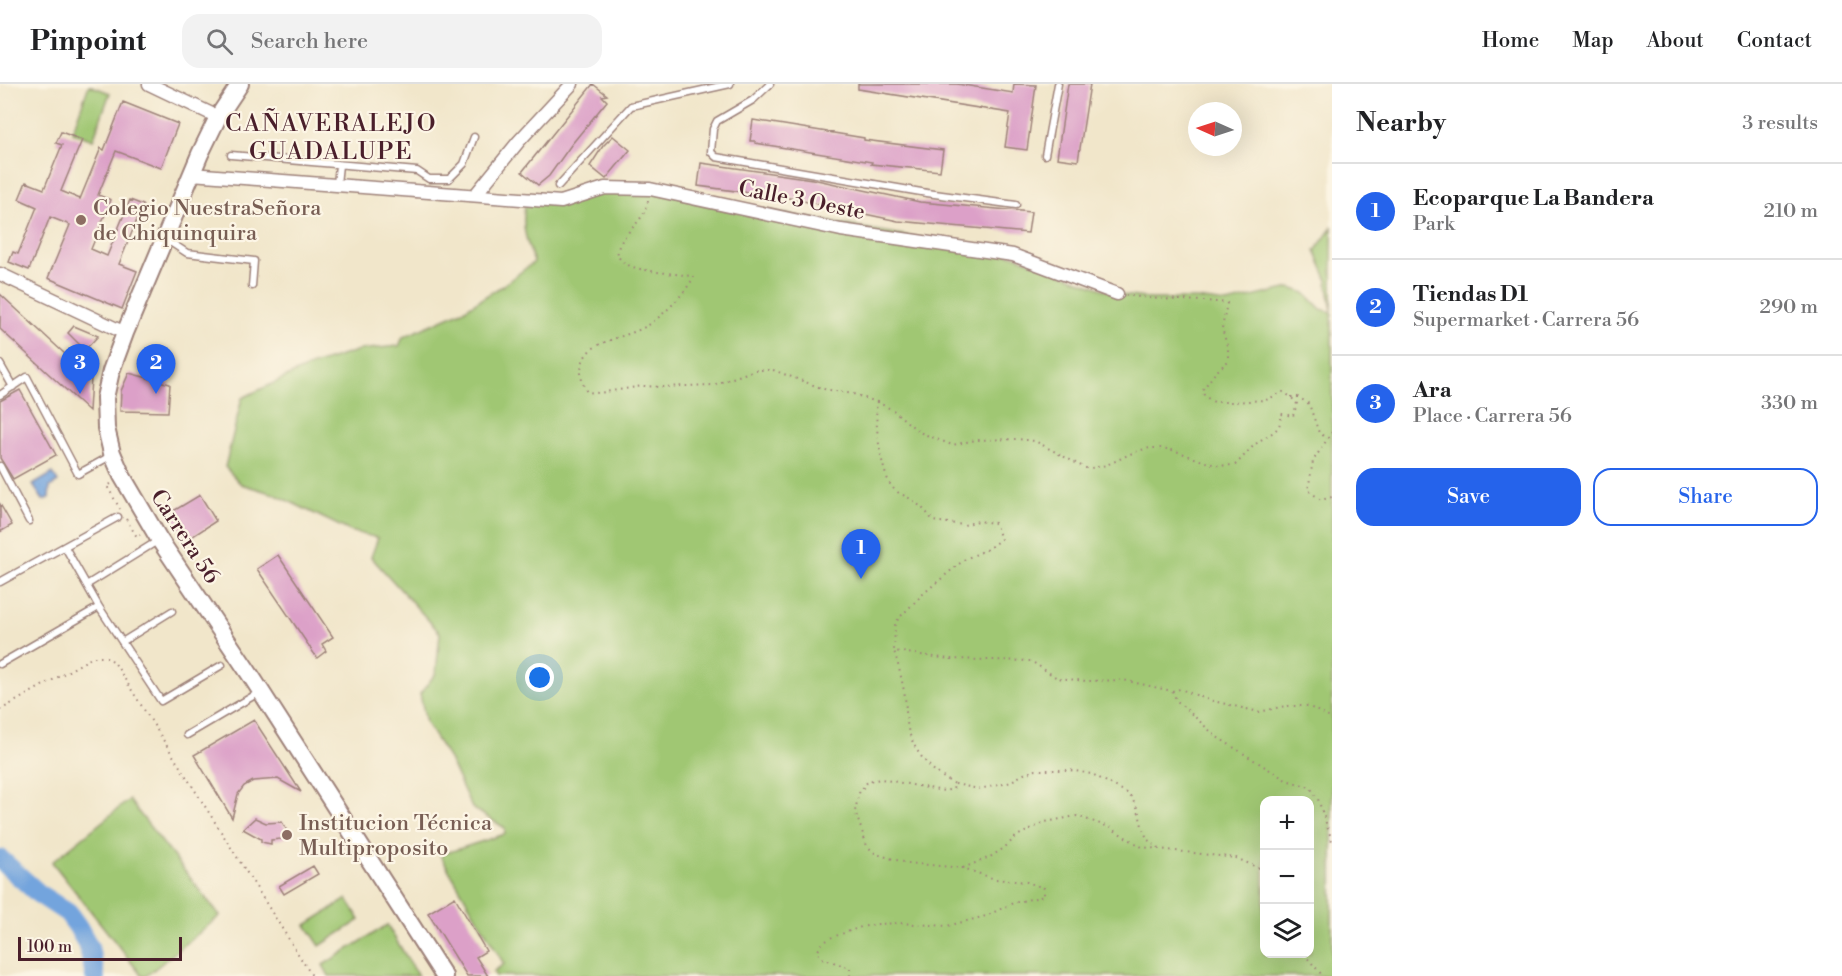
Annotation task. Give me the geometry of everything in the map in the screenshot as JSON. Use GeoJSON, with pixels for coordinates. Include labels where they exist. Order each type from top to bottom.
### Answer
{"type":"FeatureCollection","features":[{"type":"Feature","properties":{"kind":"street"},"geometry":{"type":"LineString","coordinates":[[148,84],[218,117]]}},
{"type":"Feature","properties":{"kind":"street","name":"Carrera 56"},"geometry":{"type":"LineString","coordinates":[[240,84],[218,117],[191,174],[125,333],[111,371],[105,399],[106,428],[112,453],[122,476],[159,539],[261,691],[444,976]]}},
{"type":"Feature","properties":{"kind":"street"},"geometry":{"type":"LineString","coordinates":[[476,194],[519,141],[573,84]]}},
{"type":"Feature","properties":{"kind":"street","name":"Calle 3 Oeste"},"geometry":{"type":"LineString","coordinates":[[191,174],[561,202],[604,188],[650,189],[842,230],[1014,255],[1117,294]]}},
{"type":"Feature","properties":{"kind":"street"},"geometry":{"type":"LineString","coordinates":[[0,274],[125,333]]}},
{"type":"Feature","properties":{"kind":"lane"},"geometry":{"type":"LineString","coordinates":[[558,186],[632,106],[730,84]]}},
{"type":"Feature","properties":{"kind":"lane"},"geometry":{"type":"LineString","coordinates":[[770,84],[753,100],[717,121],[712,129],[711,152],[716,157],[927,193],[1016,205]]}},
{"type":"Feature","properties":{"kind":"lane"},"geometry":{"type":"LineString","coordinates":[[1045,154],[1058,84]]}},
{"type":"Feature","properties":{"kind":"lane"},"geometry":{"type":"LineString","coordinates":[[231,155],[417,171],[429,179],[449,179],[464,164],[474,137]]}},
{"type":"Feature","properties":{"kind":"lane"},"geometry":{"type":"LineString","coordinates":[[337,184],[339,165]]}},
{"type":"Feature","properties":{"kind":"lane"},"geometry":{"type":"LineString","coordinates":[[164,237],[187,253],[254,261],[252,286]]}},
{"type":"Feature","properties":{"kind":"lane"},"geometry":{"type":"LineString","coordinates":[[0,364],[12,387]]}},
{"type":"Feature","properties":{"kind":"lane"},"geometry":{"type":"LineString","coordinates":[[0,395],[27,377],[78,474],[112,453]]}},
{"type":"Feature","properties":{"kind":"lane"},"geometry":{"type":"LineString","coordinates":[[0,466],[29,521]]}},
{"type":"Feature","properties":{"kind":"lane"},"geometry":{"type":"LineString","coordinates":[[0,582],[118,518]]}},
{"type":"Feature","properties":{"kind":"lane"},"geometry":{"type":"LineString","coordinates":[[88,584],[159,539]]}},
{"type":"Feature","properties":{"kind":"lane"},"geometry":{"type":"LineString","coordinates":[[65,547],[99,607],[161,701],[222,665]]}},
{"type":"Feature","properties":{"kind":"lane"},"geometry":{"type":"LineString","coordinates":[[0,664],[99,607]]}},
{"type":"Feature","properties":{"kind":"lane"},"geometry":{"type":"LineString","coordinates":[[122,642],[172,611]]}},
{"type":"Feature","properties":{"kind":"lane"},"geometry":{"type":"LineString","coordinates":[[187,735],[261,691]]}},
{"type":"Feature","properties":{"kind":"path"},"geometry":{"type":"LineString","coordinates":[[650,189],[645,212],[620,244],[618,256],[620,261],[626,266],[683,273],[694,277],[676,301],[651,323],[631,334],[595,347],[587,354],[580,374],[587,392],[599,393],[643,386],[713,385],[755,370],[773,370],[824,389],[853,394],[877,402],[893,410],[919,432],[944,443],[952,445],[976,440],[1035,441],[1085,468],[1109,465],[1141,450],[1158,448],[1176,451],[1218,466],[1235,465],[1257,442],[1276,432],[1280,426],[1281,414],[1293,416],[1297,404],[1283,392],[1266,400],[1214,402],[1204,396],[1203,389],[1228,361],[1228,349],[1222,328],[1227,303],[1197,299],[1151,299],[1117,294]]}},
{"type":"Feature","properties":{"kind":"path"},"geometry":{"type":"LineString","coordinates":[[1291,397],[1298,397],[1309,404],[1319,433],[1327,439]]}},
{"type":"Feature","properties":{"kind":"path"},"geometry":{"type":"LineString","coordinates":[[877,402],[876,427],[885,476],[894,489],[922,507],[933,521],[964,525],[978,521],[995,522],[1001,539],[986,550],[965,559],[924,593],[895,624],[894,651],[905,698],[908,729],[921,758],[942,777],[955,784],[979,789],[1008,783],[1036,770],[1069,770],[1092,774],[1129,794],[1138,809],[1148,840],[1161,850]]}},
{"type":"Feature","properties":{"kind":"path"},"geometry":{"type":"LineString","coordinates":[[1332,432],[1313,461],[1308,490],[1321,500],[1332,497]]}},
{"type":"Feature","properties":{"kind":"path"},"geometry":{"type":"LineString","coordinates":[[894,651],[949,659],[1031,661],[1057,678],[1087,681],[1124,680],[1172,691],[1180,689],[1209,700],[1259,712],[1285,706],[1308,706],[1332,719]]}},
{"type":"Feature","properties":{"kind":"path"},"geometry":{"type":"LineString","coordinates":[[0,710],[93,657],[107,657],[114,662],[312,976]]}},
{"type":"Feature","properties":{"kind":"path"},"geometry":{"type":"LineString","coordinates":[[1172,691],[1177,701],[1217,737],[1286,780],[1310,787],[1318,799],[1332,841]]}},
{"type":"Feature","properties":{"kind":"path"},"geometry":{"type":"LineString","coordinates":[[850,976],[850,968],[822,958],[817,952],[830,938],[878,924],[947,926],[986,916],[1013,903],[1044,896],[1044,888],[1027,882],[995,879],[963,868],[907,863],[876,854],[867,846],[855,811],[859,793],[868,781],[881,779],[944,791],[953,789],[955,784]]}},
{"type":"Feature","properties":{"kind":"path"},"geometry":{"type":"LineString","coordinates":[[963,868],[990,857],[1017,836],[1045,822],[1077,816],[1109,827],[1142,847],[1236,858],[1260,870]]}},
{"type":"Feature","properties":{"kind":"path"},"geometry":{"type":"LineString","coordinates":[[1307,958],[1323,976]]}},
{"type":"Feature","properties":{"kind":"green space"},"geometry":{"type":"Polygon","coordinates":[[[89,85],[110,93],[93,140],[72,132],[89,85]]]}},
{"type":"Feature","properties":{"kind":"green space"},"geometry":{"type":"Polygon","coordinates":[[[605,188],[650,189],[1013,255],[1116,294],[1151,299],[1197,299],[1227,303],[1290,288],[1305,293],[1321,309],[1332,312],[1332,976],[496,976],[493,972],[504,964],[440,855],[505,834],[505,828],[472,808],[449,759],[426,723],[420,694],[436,673],[440,633],[371,557],[378,538],[350,531],[274,494],[241,484],[225,467],[242,398],[310,366],[359,350],[399,346],[403,337],[462,311],[502,286],[534,262],[525,231],[526,199],[561,202],[605,188]]]}},
{"type":"Feature","properties":{"kind":"green space"},"geometry":{"type":"Polygon","coordinates":[[[1332,227],[1332,311],[1326,276],[1315,251],[1332,227]]]}},
{"type":"Feature","properties":{"kind":"green space"},"geometry":{"type":"Polygon","coordinates":[[[129,800],[220,916],[146,976],[142,976],[52,862],[129,800]]]}},
{"type":"Feature","properties":{"kind":"green space"},"geometry":{"type":"Polygon","coordinates":[[[347,899],[360,920],[320,946],[306,925],[347,899]]]}},
{"type":"Feature","properties":{"kind":"green space"},"geometry":{"type":"Polygon","coordinates":[[[387,925],[418,976],[329,976],[323,965],[387,925]]]}},
{"type":"Feature","properties":{"kind":"water"},"geometry":{"type":"Polygon","coordinates":[[[53,473],[58,482],[50,487],[49,498],[43,500],[33,485],[53,473]]]}},
{"type":"Feature","properties":{"kind":"building"},"geometry":{"type":"Polygon","coordinates":[[[593,84],[607,95],[602,96],[607,101],[549,176],[538,185],[522,172],[593,84]]]}},
{"type":"Feature","properties":{"kind":"building"},"geometry":{"type":"Polygon","coordinates":[[[858,84],[957,84],[1013,93],[1014,84],[1036,85],[1027,150],[1005,147],[1010,113],[858,89],[858,84]]]}},
{"type":"Feature","properties":{"kind":"building"},"geometry":{"type":"Polygon","coordinates":[[[1068,84],[1090,84],[1078,161],[1057,158],[1068,84]]]}},
{"type":"Feature","properties":{"kind":"building"},"geometry":{"type":"Polygon","coordinates":[[[123,102],[178,124],[161,168],[116,151],[98,195],[111,200],[91,249],[107,256],[130,200],[143,205],[119,264],[137,271],[122,309],[48,278],[70,225],[50,217],[29,270],[9,262],[13,252],[18,254],[37,207],[19,199],[26,182],[44,189],[62,145],[56,143],[61,132],[82,140],[61,191],[80,199],[101,148],[104,150],[123,102]]]}},
{"type":"Feature","properties":{"kind":"building"},"geometry":{"type":"Polygon","coordinates":[[[753,120],[864,138],[864,140],[943,150],[940,171],[871,164],[872,162],[755,143],[755,141],[750,141],[753,120]]]}},
{"type":"Feature","properties":{"kind":"building"},"geometry":{"type":"Polygon","coordinates":[[[613,136],[630,150],[606,179],[590,166],[603,146],[613,136]]]}},
{"type":"Feature","properties":{"kind":"building"},"geometry":{"type":"Polygon","coordinates":[[[701,163],[812,179],[920,202],[1031,212],[1028,233],[898,221],[789,198],[698,186],[701,163]]]}},
{"type":"Feature","properties":{"kind":"building"},"geometry":{"type":"Polygon","coordinates":[[[0,294],[91,378],[89,411],[0,329],[0,294]]]}},
{"type":"Feature","properties":{"kind":"building"},"geometry":{"type":"Polygon","coordinates":[[[74,326],[98,336],[85,350],[68,333],[74,326]]]}},
{"type":"Feature","properties":{"kind":"building"},"geometry":{"type":"Polygon","coordinates":[[[129,373],[170,384],[168,412],[120,411],[121,391],[129,373]]]}},
{"type":"Feature","properties":{"kind":"building"},"geometry":{"type":"Polygon","coordinates":[[[20,390],[56,455],[13,479],[0,458],[0,401],[20,390]]]}},
{"type":"Feature","properties":{"kind":"building"},"geometry":{"type":"Polygon","coordinates":[[[200,495],[216,521],[187,540],[170,513],[200,495]]]}},
{"type":"Feature","properties":{"kind":"building"},"geometry":{"type":"Polygon","coordinates":[[[0,504],[12,525],[0,532],[0,504]]]}},
{"type":"Feature","properties":{"kind":"building"},"geometry":{"type":"Polygon","coordinates":[[[278,555],[333,637],[322,644],[326,651],[317,658],[257,569],[278,555]]]}},
{"type":"Feature","properties":{"kind":"building"},"geometry":{"type":"Polygon","coordinates":[[[254,720],[301,792],[278,779],[253,781],[244,786],[238,794],[232,818],[194,755],[254,720]]]}},
{"type":"Feature","properties":{"kind":"building"},"geometry":{"type":"Polygon","coordinates":[[[255,818],[266,823],[282,822],[290,836],[271,840],[271,844],[261,842],[261,839],[243,829],[255,818]]]}},
{"type":"Feature","properties":{"kind":"building"},"geometry":{"type":"Polygon","coordinates":[[[313,866],[318,874],[284,894],[279,886],[313,866]]]}},
{"type":"Feature","properties":{"kind":"building"},"geometry":{"type":"Polygon","coordinates":[[[455,897],[486,951],[476,957],[488,976],[467,976],[428,913],[455,897]]]}},
{"type":"Feature","properties":{"kind":"waterway"},"geometry":{"type":"LineString","coordinates":[[0,859],[39,894],[68,913],[89,947],[95,976]]}},
{"type":"Feature","properties":{"kind":"place","name":"Colegio NuestraSeñora de Chiquinquira"},"geometry":{"type":"Point","coordinates":[81,220]}},
{"type":"Feature","properties":{"kind":"place","name":"Ara"},"geometry":{"type":"Point","coordinates":[80,394]}},
{"type":"Feature","properties":{"kind":"place","name":"Tiendas D1"},"geometry":{"type":"Point","coordinates":[156,394]}},
{"type":"Feature","properties":{"kind":"place","name":"Ecoparque La Bandera"},"geometry":{"type":"Point","coordinates":[861,579]}},
{"type":"Feature","properties":{"kind":"place","name":"Institucion Técnica Multiproposito"},"geometry":{"type":"Point","coordinates":[287,835]}},
{"type":"Feature","properties":{"kind":"district","name":"CAÑAVERALEJO GUADALUPE"},"geometry":{"type":"Point","coordinates":[331,137]}}]}
